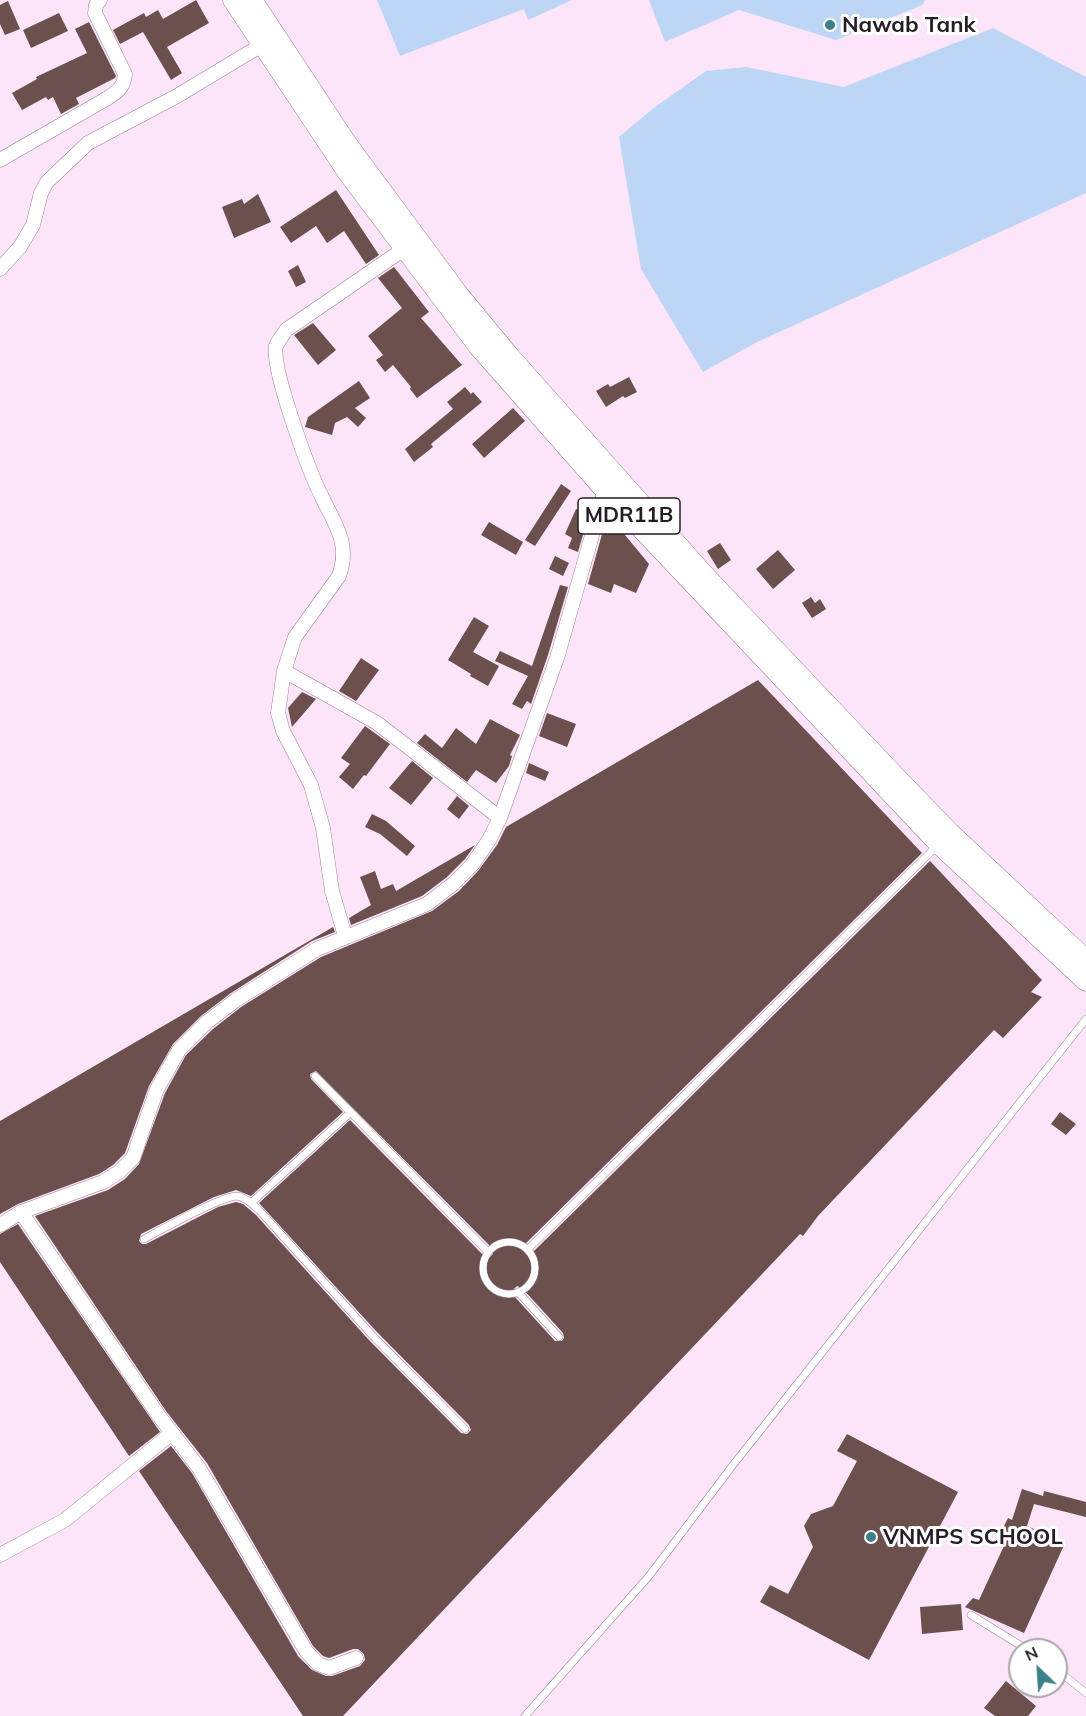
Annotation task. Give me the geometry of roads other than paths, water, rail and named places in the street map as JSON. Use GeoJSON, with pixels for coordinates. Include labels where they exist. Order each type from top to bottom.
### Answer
{"type":"FeatureCollection","features":[{"type":"Feature","properties":{"kind":"main road","name":"MDR11B"},"geometry":{"type":"LineString","coordinates":[[233,0],[269,40],[458,294],[510,357],[604,481],[706,577],[950,834],[1086,960]]}},
{"type":"Feature","properties":{"kind":"main road","name":"MDR11B"},"geometry":{"type":"LineString","coordinates":[[252,0],[269,40],[348,173],[479,347],[939,844],[1086,981]]}},
{"type":"Feature","properties":{"kind":"street"},"geometry":{"type":"LineString","coordinates":[[0,160],[120,90],[125,74],[95,13],[96,5],[100,0]]}},
{"type":"Feature","properties":{"kind":"street"},"geometry":{"type":"LineString","coordinates":[[0,270],[20,247],[33,225],[41,193],[47,182],[88,143],[177,96],[269,40]]}},
{"type":"Feature","properties":{"kind":"street"},"geometry":{"type":"LineString","coordinates":[[345,936],[332,891],[323,828],[311,785],[283,730],[278,713],[284,671],[295,637],[339,576],[343,565],[344,549],[340,532],[320,493],[292,421],[277,362],[276,346],[286,330],[404,249]]}},
{"type":"Feature","properties":{"kind":"street"},"geometry":{"type":"LineString","coordinates":[[0,1225],[21,1212],[103,1182],[119,1172],[133,1158],[158,1089],[179,1050],[207,1022],[236,1000],[317,949],[427,904],[453,884],[472,865],[489,840],[500,818],[557,658],[604,481]]}},
{"type":"Feature","properties":{"kind":"street"},"geometry":{"type":"LineString","coordinates":[[284,671],[377,723],[500,818]]}},
{"type":"Feature","properties":{"kind":"street"},"geometry":{"type":"LineString","coordinates":[[21,1212],[172,1433],[199,1468],[306,1651],[318,1664],[329,1668],[356,1658]]}},
{"type":"Feature","properties":{"kind":"street"},"geometry":{"type":"LineString","coordinates":[[0,1555],[65,1520],[172,1433]]}},
{"type":"Feature","properties":{"kind":"lane"},"geometry":{"type":"LineString","coordinates":[[528,1249],[939,844]]}},
{"type":"Feature","properties":{"kind":"lane"},"geometry":{"type":"LineString","coordinates":[[525,1716],[649,1576],[733,1465],[1086,1019]]}},
{"type":"Feature","properties":{"kind":"lane"},"geometry":{"type":"LineString","coordinates":[[315,1076],[488,1252]]}},
{"type":"Feature","properties":{"kind":"lane"},"geometry":{"type":"LineString","coordinates":[[251,1203],[351,1112]]}},
{"type":"Feature","properties":{"kind":"lane"},"geometry":{"type":"LineString","coordinates":[[144,1239],[219,1202],[237,1196],[251,1203],[372,1335],[465,1429]]}},
{"type":"Feature","properties":{"kind":"lane"},"geometry":{"type":"LineString","coordinates":[[512,1241],[528,1249],[536,1266],[535,1275],[526,1288],[518,1292],[502,1293],[488,1284],[483,1269],[488,1252],[503,1242],[512,1241]]}},
{"type":"Feature","properties":{"kind":"lane"},"geometry":{"type":"LineString","coordinates":[[518,1292],[559,1337]]}},
{"type":"Feature","properties":{"kind":"lane"},"geometry":{"type":"LineString","coordinates":[[971,1616],[1008,1638]]}},
{"type":"Feature","properties":{"kind":"lane"},"geometry":{"type":"LineString","coordinates":[[1068,1678],[1086,1693]]}},
{"type":"Feature","properties":{"kind":"water"},"geometry":{"type":"Polygon","coordinates":[[[377,0],[572,0],[528,20],[524,9],[400,56],[377,0]]]}},
{"type":"Feature","properties":{"kind":"water","name":"Nawab Tank"},"geometry":{"type":"Polygon","coordinates":[[[649,0],[925,0],[922,5],[836,40],[739,10],[665,42],[649,0]]]}},
{"type":"Feature","properties":{"kind":"water"},"geometry":{"type":"Polygon","coordinates":[[[993,28],[1086,77],[1086,193],[757,342],[703,372],[641,269],[619,137],[655,107],[706,71],[746,67],[844,87],[993,28]]]}},
{"type":"Feature","properties":{"kind":"place","name":"Nawab Tank"},"geometry":{"type":"Point","coordinates":[830,25]}},
{"type":"Feature","properties":{"kind":"place","name":"VNMPS SCHOOL"},"geometry":{"type":"Point","coordinates":[871,1537]}}]}
